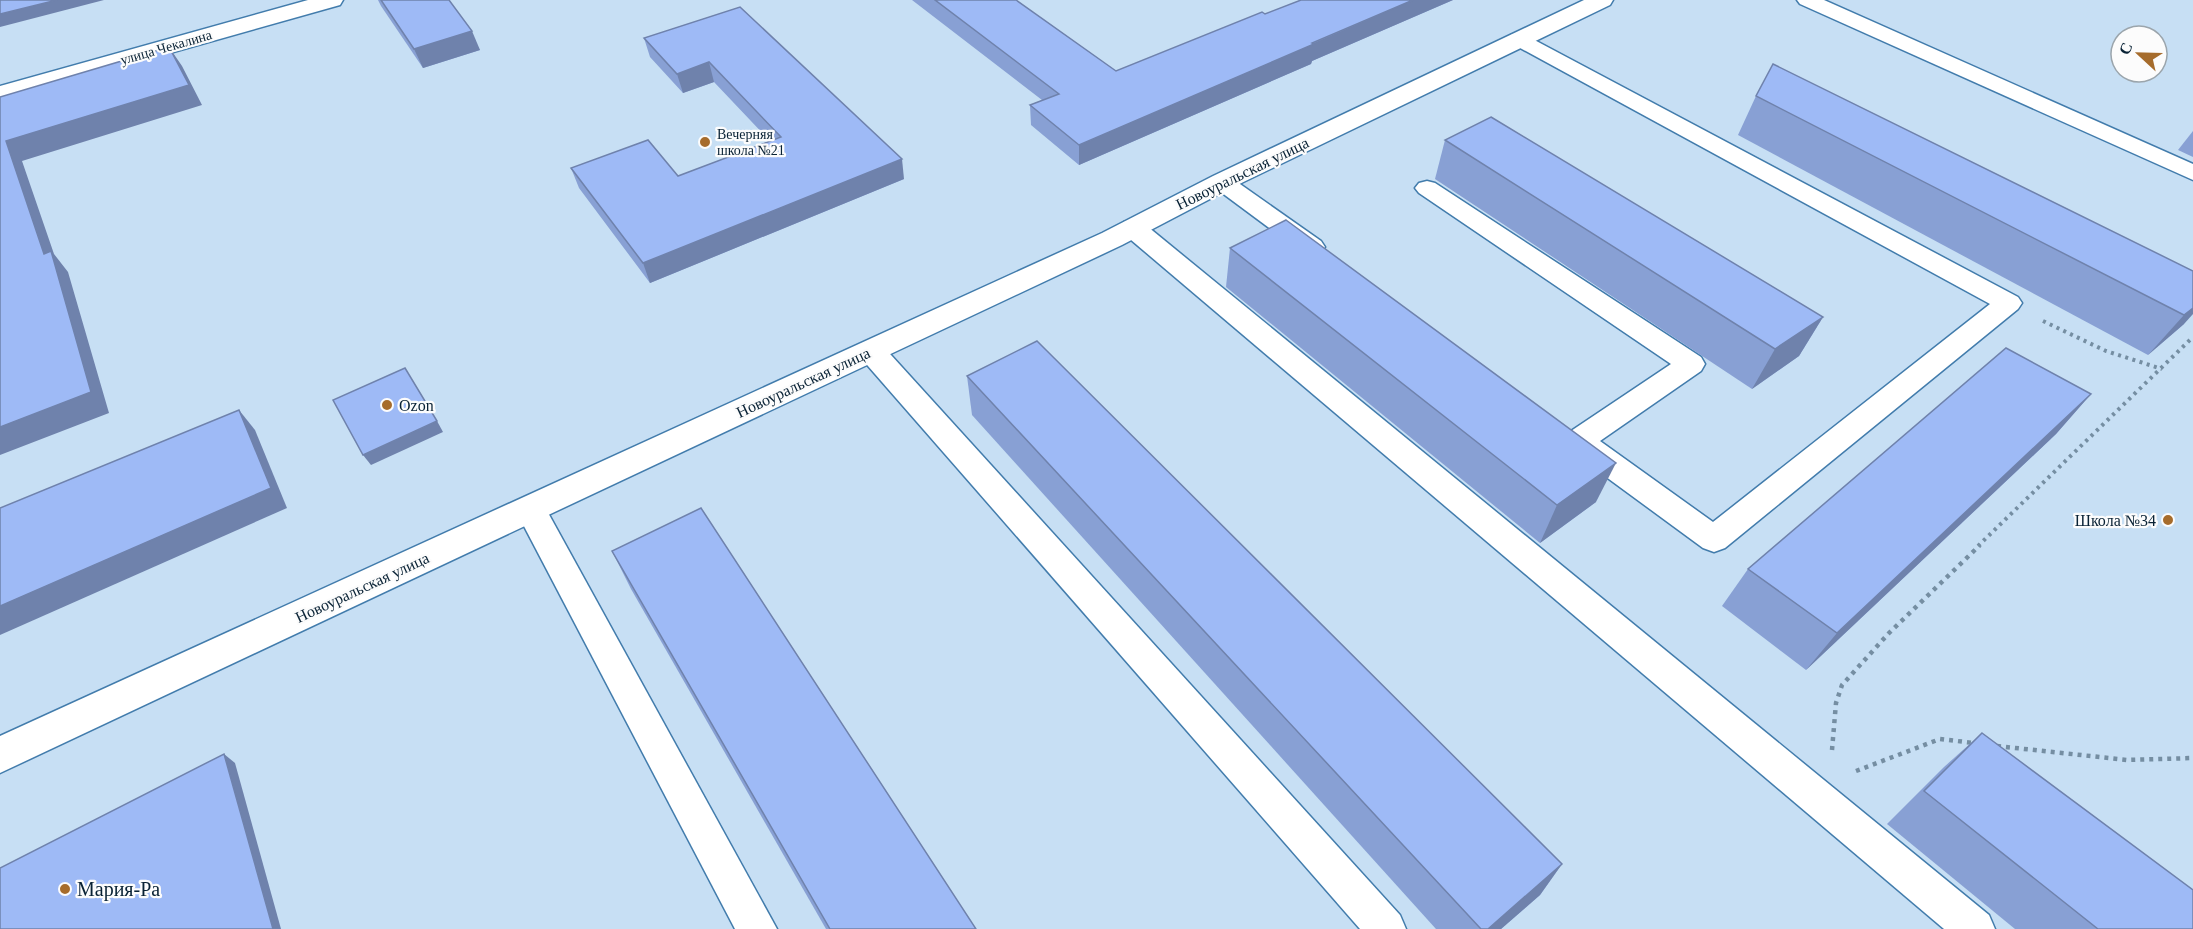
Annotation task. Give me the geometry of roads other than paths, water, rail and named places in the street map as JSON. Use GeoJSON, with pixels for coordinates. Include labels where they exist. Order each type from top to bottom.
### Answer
{"type":"FeatureCollection","features":[{"type":"Feature","properties":{"kind":"street","name":"улица Чекалина"},"geometry":{"type":"LineString","coordinates":[[0,94],[332,0]]}},
{"type":"Feature","properties":{"kind":"street","name":"Новоуральская улица"},"geometry":{"type":"LineString","coordinates":[[0,755],[1133,228],[1222,182],[1602,0]]}},
{"type":"Feature","properties":{"kind":"lane"},"geometry":{"type":"LineString","coordinates":[[1807,0],[2193,173]]}},
{"type":"Feature","properties":{"kind":"lane"},"geometry":{"type":"LineString","coordinates":[[1427,188],[1691,364],[1569,434],[1714,539],[2009,303],[1518,39]]}},
{"type":"Feature","properties":{"kind":"lane"},"geometry":{"type":"LineString","coordinates":[[1222,182],[1328,259]]}},
{"type":"Feature","properties":{"kind":"lane"},"geometry":{"type":"LineString","coordinates":[[1133,228],[1818,785],[1975,929]]}},
{"type":"Feature","properties":{"kind":"lane"},"geometry":{"type":"LineString","coordinates":[[871,351],[1386,929]]}},
{"type":"Feature","properties":{"kind":"lane"},"geometry":{"type":"LineString","coordinates":[[530,509],[757,929]]}},
{"type":"Feature","properties":{"kind":"place","name":"Вечерняя школа №21"},"geometry":{"type":"Point","coordinates":[705,142]}},
{"type":"Feature","properties":{"kind":"place","name":"Ozon"},"geometry":{"type":"Point","coordinates":[387,405]}},
{"type":"Feature","properties":{"kind":"place","name":"Школа №34"},"geometry":{"type":"Point","coordinates":[2168,520]}},
{"type":"Feature","properties":{"kind":"place","name":"Мария-Ра"},"geometry":{"type":"Point","coordinates":[65,889]}}]}
